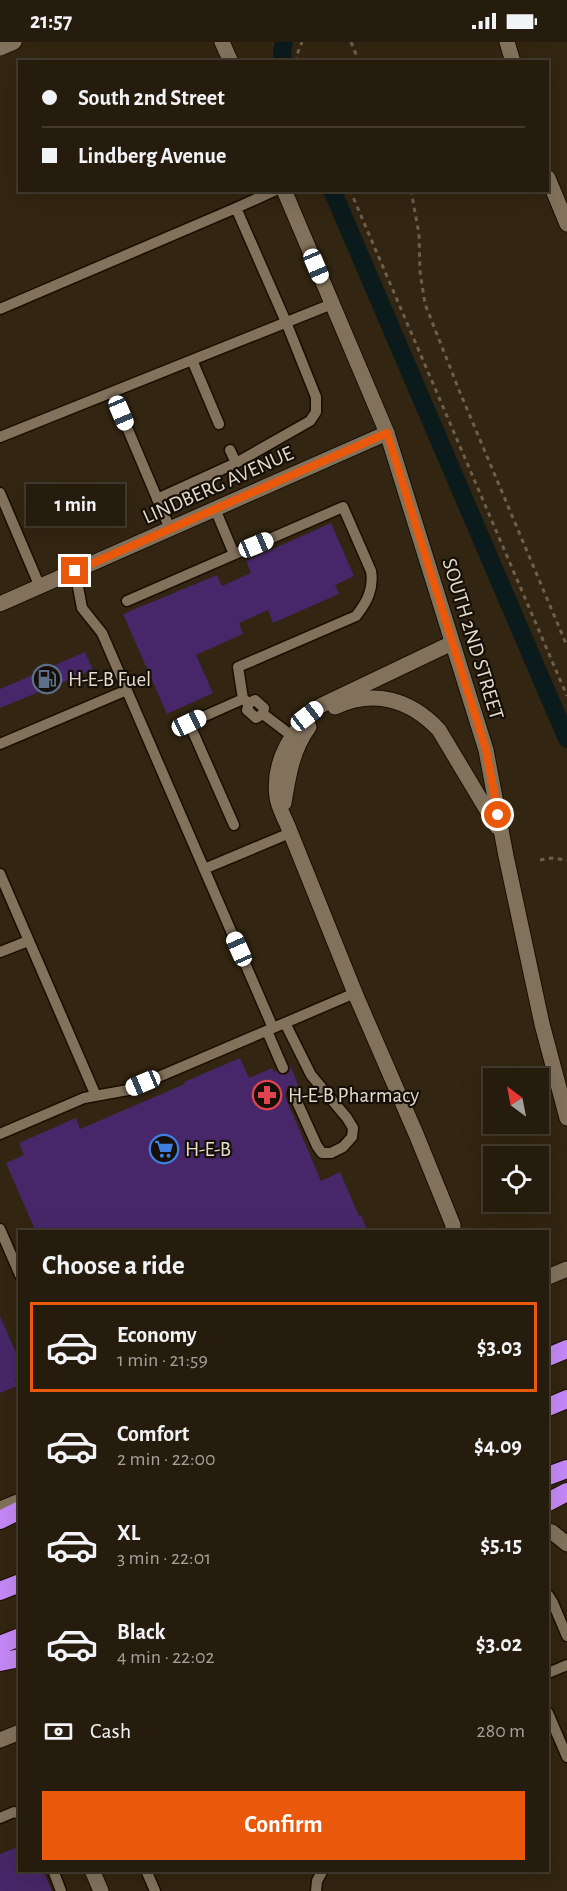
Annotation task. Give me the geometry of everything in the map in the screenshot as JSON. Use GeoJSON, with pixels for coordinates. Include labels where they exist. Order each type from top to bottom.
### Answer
{"type":"FeatureCollection","features":[{"type":"Feature","properties":{"kind":"highway"},"geometry":{"type":"LineString","coordinates":[[549,1357],[567,1349]]}},
{"type":"Feature","properties":{"kind":"highway"},"geometry":{"type":"LineString","coordinates":[[549,1407],[567,1399]]}},
{"type":"Feature","properties":{"kind":"highway"},"geometry":{"type":"LineString","coordinates":[[549,1476],[567,1469]]}},
{"type":"Feature","properties":{"kind":"highway"},"geometry":{"type":"LineString","coordinates":[[549,1501],[567,1492]]}},
{"type":"Feature","properties":{"kind":"highway"},"geometry":{"type":"LineString","coordinates":[[0,1520],[18,1510]]}},
{"type":"Feature","properties":{"kind":"highway"},"geometry":{"type":"LineString","coordinates":[[0,1591],[18,1584]]}},
{"type":"Feature","properties":{"kind":"highway"},"geometry":{"type":"LineString","coordinates":[[0,1645],[18,1638]]}},
{"type":"Feature","properties":{"kind":"highway"},"geometry":{"type":"LineString","coordinates":[[0,1662],[18,1658]]}},
{"type":"Feature","properties":{"kind":"main road"},"geometry":{"type":"LineString","coordinates":[[0,48],[14,42]]}},
{"type":"Feature","properties":{"kind":"main road"},"geometry":{"type":"LineString","coordinates":[[222,42],[230,60]]}},
{"type":"Feature","properties":{"kind":"main road"},"geometry":{"type":"LineString","coordinates":[[507,42],[512,60]]}},
{"type":"Feature","properties":{"kind":"main road"},"geometry":{"type":"LineString","coordinates":[[549,180],[567,224]]}},
{"type":"Feature","properties":{"kind":"main road","name":"SOUTH 2ND STREET"},"geometry":{"type":"LineString","coordinates":[[285,192],[387,433],[486,750],[542,1024],[567,1118]]}},
{"type":"Feature","properties":{"kind":"main road","name":"LINDBERG AVENUE"},"geometry":{"type":"LineString","coordinates":[[0,604],[387,433]]}},
{"type":"Feature","properties":{"kind":"main road"},"geometry":{"type":"LineString","coordinates":[[452,643],[327,702],[307,716],[287,743],[276,780],[277,799],[290,833],[355,993],[456,1229]]}},
{"type":"Feature","properties":{"kind":"main road"},"geometry":{"type":"LineString","coordinates":[[282,812],[290,767],[303,735],[311,725],[332,708],[344,703],[373,698],[388,699],[416,710],[429,718],[439,730],[502,837]]}},
{"type":"Feature","properties":{"kind":"main road"},"geometry":{"type":"LineString","coordinates":[[549,1277],[567,1269]]}},
{"type":"Feature","properties":{"kind":"main road"},"geometry":{"type":"LineString","coordinates":[[0,1509],[18,1502]]}},
{"type":"Feature","properties":{"kind":"main road"},"geometry":{"type":"LineString","coordinates":[[549,1511],[567,1502]]}},
{"type":"Feature","properties":{"kind":"main road"},"geometry":{"type":"LineString","coordinates":[[549,1531],[567,1544]]}},
{"type":"Feature","properties":{"kind":"main road"},"geometry":{"type":"LineString","coordinates":[[0,1740],[18,1733]]}},
{"type":"Feature","properties":{"kind":"main road"},"geometry":{"type":"LineString","coordinates":[[93,1872],[101,1891]]}},
{"type":"Feature","properties":{"kind":"lane"},"geometry":{"type":"LineString","coordinates":[[0,309],[272,192]]}},
{"type":"Feature","properties":{"kind":"lane"},"geometry":{"type":"LineString","coordinates":[[157,499],[236,463],[310,421],[316,412],[316,397],[236,208]]}},
{"type":"Feature","properties":{"kind":"lane"},"geometry":{"type":"LineString","coordinates":[[0,437],[332,304]]}},
{"type":"Feature","properties":{"kind":"lane"},"geometry":{"type":"LineString","coordinates":[[192,360],[219,424]]}},
{"type":"Feature","properties":{"kind":"lane"},"geometry":{"type":"LineString","coordinates":[[112,392],[170,529]]}},
{"type":"Feature","properties":{"kind":"lane"},"geometry":{"type":"LineString","coordinates":[[230,450],[236,463]]}},
{"type":"Feature","properties":{"kind":"lane"},"geometry":{"type":"LineString","coordinates":[[0,493],[40,587]]}},
{"type":"Feature","properties":{"kind":"lane"},"geometry":{"type":"LineString","coordinates":[[127,601],[343,507],[371,571],[373,581],[364,605],[356,616],[238,667],[247,710],[256,718],[263,714],[292,736]]}},
{"type":"Feature","properties":{"kind":"lane"},"geometry":{"type":"LineString","coordinates":[[215,509],[234,554]]}},
{"type":"Feature","properties":{"kind":"lane"},"geometry":{"type":"LineString","coordinates":[[75,571],[82,608],[102,633],[127,690],[204,869],[270,1030],[283,1068]]}},
{"type":"Feature","properties":{"kind":"lane"},"geometry":{"type":"LineString","coordinates":[[0,744],[127,690]]}},
{"type":"Feature","properties":{"kind":"lane"},"geometry":{"type":"LineString","coordinates":[[234,825],[189,723],[246,701]]}},
{"type":"Feature","properties":{"kind":"lane"},"geometry":{"type":"LineString","coordinates":[[204,869],[290,833]]}},
{"type":"Feature","properties":{"kind":"lane"},"geometry":{"type":"LineString","coordinates":[[0,874],[96,1096]]}},
{"type":"Feature","properties":{"kind":"lane"},"geometry":{"type":"LineString","coordinates":[[0,952],[28,940]]}},
{"type":"Feature","properties":{"kind":"lane"},"geometry":{"type":"LineString","coordinates":[[0,1134],[84,1098],[128,1090],[355,993]]}},
{"type":"Feature","properties":{"kind":"lane"},"geometry":{"type":"LineString","coordinates":[[285,1023],[311,1075],[353,1128],[352,1137],[343,1147],[332,1153],[322,1153],[293,1093]]}},
{"type":"Feature","properties":{"kind":"lane"},"geometry":{"type":"LineString","coordinates":[[0,1229],[18,1270]]}},
{"type":"Feature","properties":{"kind":"lane"},"geometry":{"type":"LineString","coordinates":[[549,1597],[567,1636]]}},
{"type":"Feature","properties":{"kind":"lane"},"geometry":{"type":"LineString","coordinates":[[549,1673],[567,1665]]}},
{"type":"Feature","properties":{"kind":"lane"},"geometry":{"type":"LineString","coordinates":[[549,1715],[567,1757]]}},
{"type":"Feature","properties":{"kind":"lane"},"geometry":{"type":"LineString","coordinates":[[0,1818],[14,1812],[18,1813]]}},
{"type":"Feature","properties":{"kind":"lane"},"geometry":{"type":"LineString","coordinates":[[54,1872],[62,1891]]}},
{"type":"Feature","properties":{"kind":"lane"},"geometry":{"type":"LineString","coordinates":[[147,1872],[155,1891]]}},
{"type":"Feature","properties":{"kind":"lane"},"geometry":{"type":"LineString","coordinates":[[316,1891],[317,1881],[322,1872]]}},
{"type":"Feature","properties":{"kind":"path"},"geometry":{"type":"LineString","coordinates":[[297,60],[302,42]]}},
{"type":"Feature","properties":{"kind":"path"},"geometry":{"type":"LineString","coordinates":[[351,42],[358,60]]}},
{"type":"Feature","properties":{"kind":"path"},"geometry":{"type":"LineString","coordinates":[[351,192],[567,696]]}},
{"type":"Feature","properties":{"kind":"path"},"geometry":{"type":"LineString","coordinates":[[411,192],[419,234],[420,272],[425,304],[567,646]]}},
{"type":"Feature","properties":{"kind":"path"},"geometry":{"type":"LineString","coordinates":[[540,860],[551,858],[567,860]]}},
{"type":"Feature","properties":{"kind":"building"},"geometry":{"type":"Polygon","coordinates":[[[331,523],[354,576],[335,585],[339,594],[273,623],[268,610],[239,623],[243,634],[196,655],[213,693],[167,714],[123,614],[217,575],[222,586],[251,573],[246,561],[331,523]]]}},
{"type":"Feature","properties":{"kind":"building","name":"H-E-B Fuel"},"geometry":{"type":"Polygon","coordinates":[[[85,652],[93,670],[0,708],[0,689],[85,652]]]}},
{"type":"Feature","properties":{"kind":"building","name":"H-E-B"},"geometry":{"type":"Polygon","coordinates":[[[240,1058],[249,1078],[272,1068],[274,1072],[285,1075],[289,1072],[290,1065],[300,1090],[290,1086],[285,1096],[321,1181],[340,1172],[367,1230],[35,1230],[6,1163],[24,1155],[19,1143],[76,1118],[80,1129],[185,1084],[184,1082],[240,1058]]]}},
{"type":"Feature","properties":{"kind":"building"},"geometry":{"type":"Polygon","coordinates":[[[0,1316],[18,1357],[18,1379],[15,1380],[17,1386],[0,1393],[0,1316]]]}},
{"type":"Feature","properties":{"kind":"building"},"geometry":{"type":"Polygon","coordinates":[[[18,1847],[18,1872],[44,1872],[52,1891],[0,1891],[0,1854],[18,1847]]]}},
{"type":"Feature","properties":{"kind":"waterway"},"geometry":{"type":"LineString","coordinates":[[283,60],[284,42]]}},
{"type":"Feature","properties":{"kind":"waterway"},"geometry":{"type":"LineString","coordinates":[[333,192],[567,739]]}},
{"type":"Feature","properties":{"kind":"place","name":"H-E-B Fuel"},"geometry":{"type":"Point","coordinates":[47,679]}},
{"type":"Feature","properties":{"kind":"place","name":"H-E-B Pharmacy"},"geometry":{"type":"Point","coordinates":[267,1095]}},
{"type":"Feature","properties":{"kind":"place","name":"H-E-B"},"geometry":{"type":"Point","coordinates":[164,1149]}},
{"type":"Feature","properties":{"kind":"route"},"geometry":{"type":"LineString","coordinates":[[75,571],[387,433],[486,750],[498,815]]}}]}
